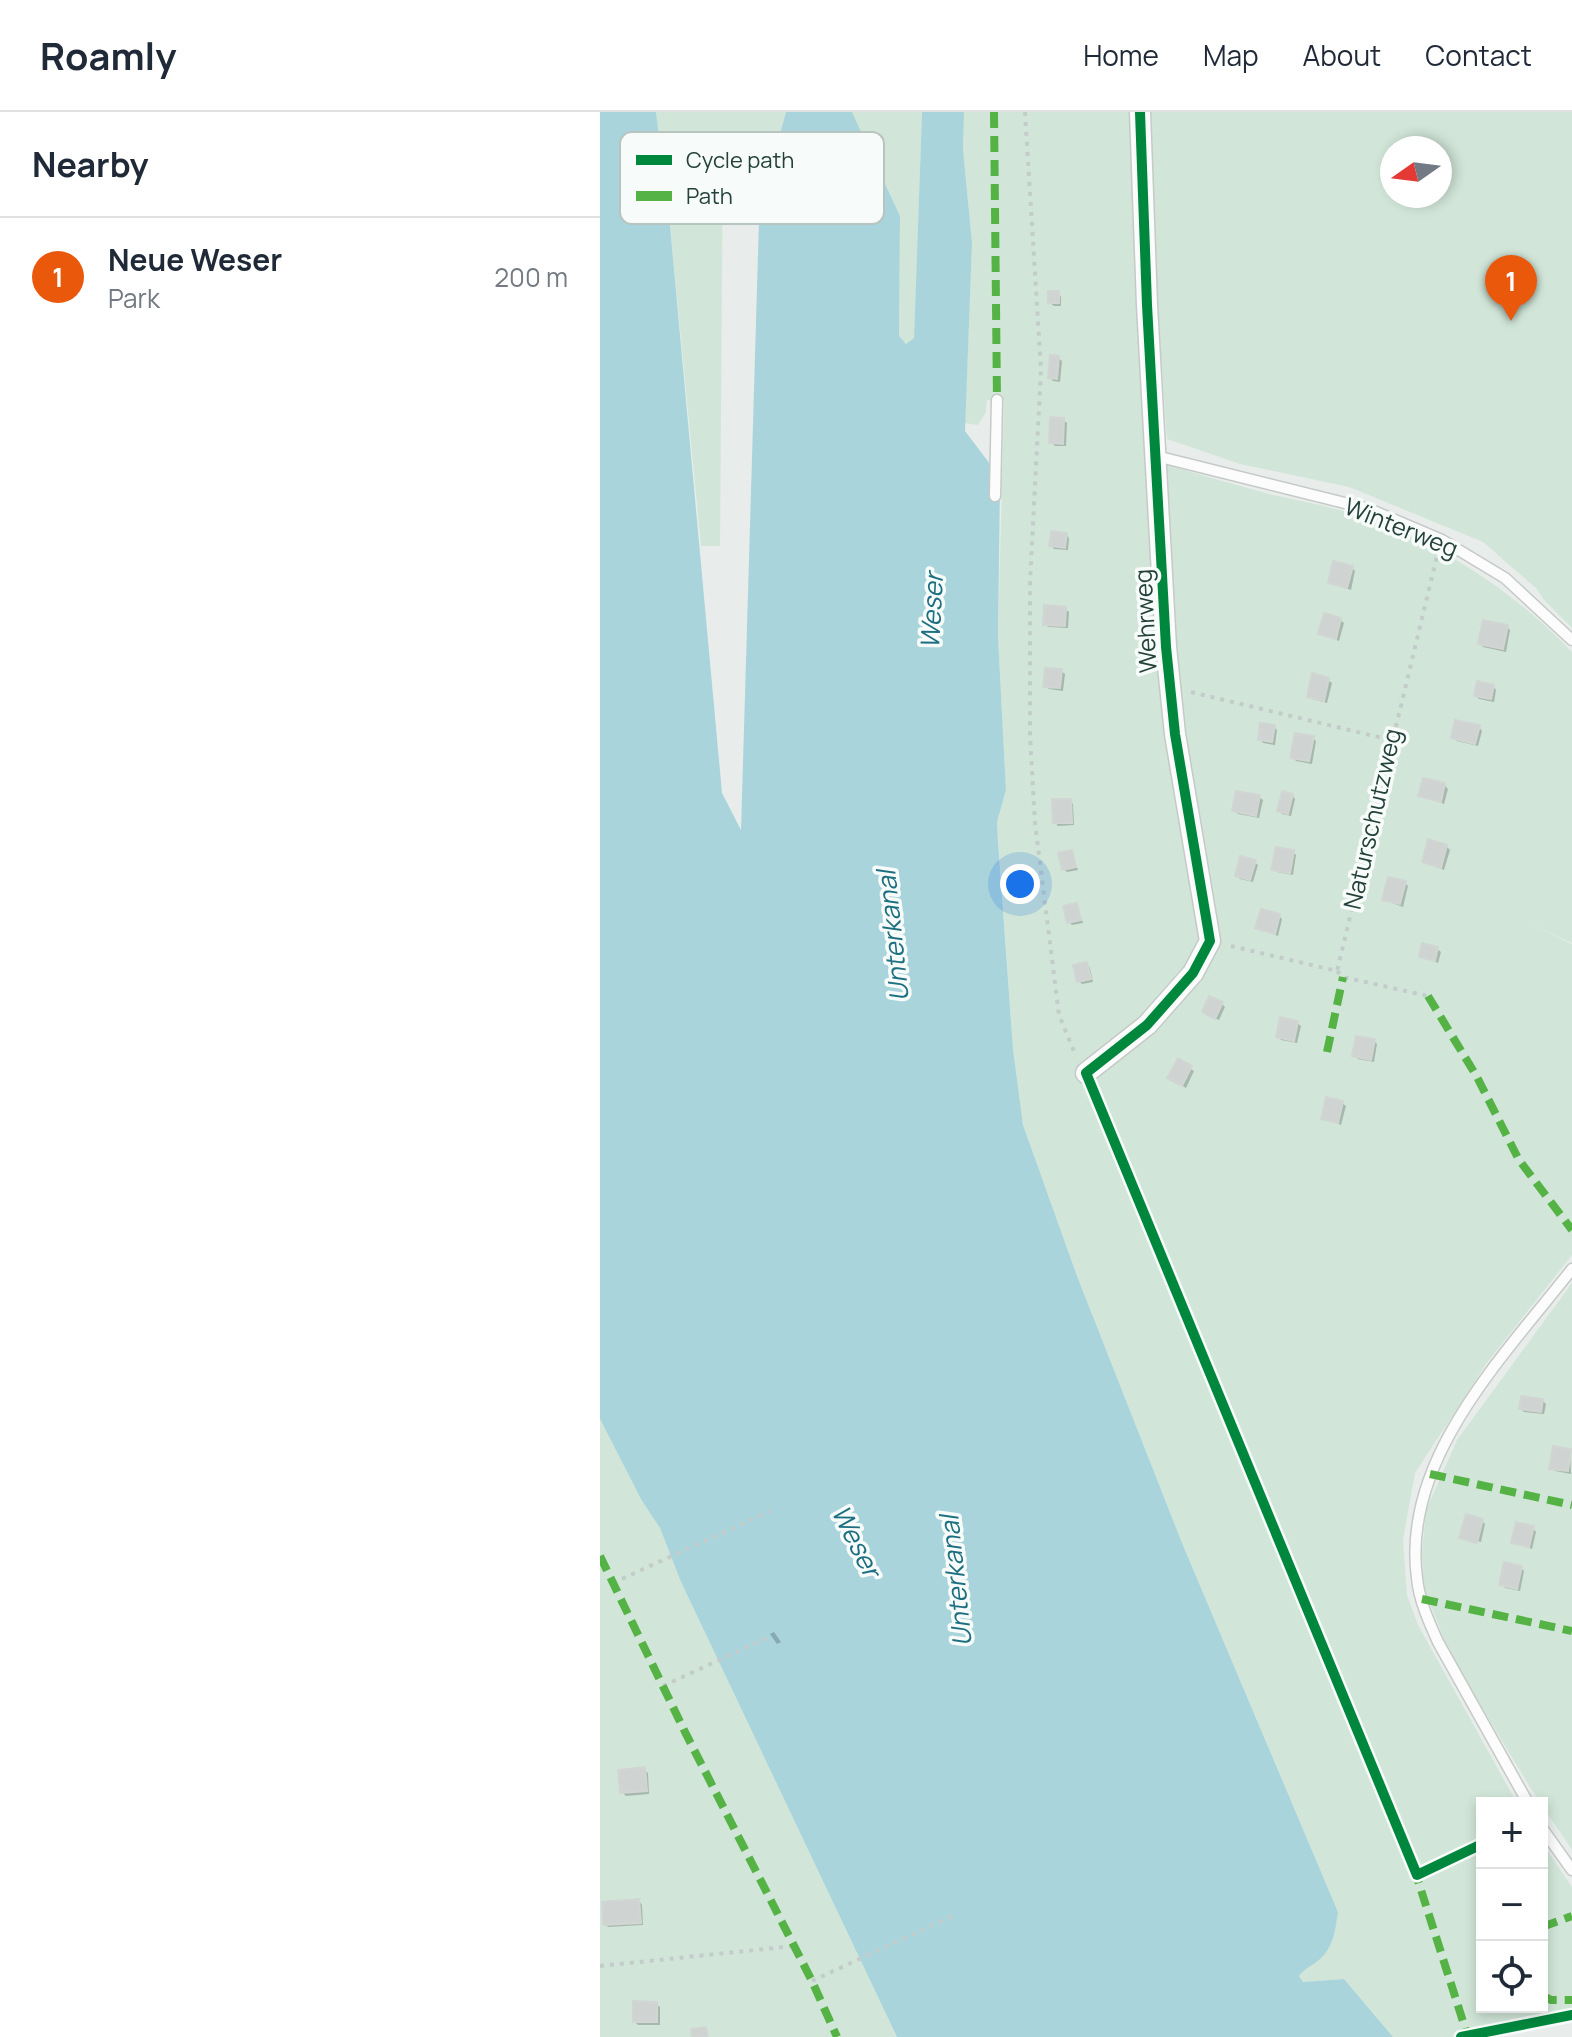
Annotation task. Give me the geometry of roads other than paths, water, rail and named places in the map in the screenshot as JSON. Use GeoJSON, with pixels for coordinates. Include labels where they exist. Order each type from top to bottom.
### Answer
{"type":"FeatureCollection","features":[{"type":"Feature","properties":{"kind":"street","name":"Wehrweg"},"geometry":{"type":"LineString","coordinates":[[1086,1073],[1147,1025],[1193,973],[1210,941],[1169,687],[1147,305],[1140,112]]}},
{"type":"Feature","properties":{"kind":"lane"},"geometry":{"type":"LineString","coordinates":[[995,496],[997,400]]}},
{"type":"Feature","properties":{"kind":"lane","name":"Winterweg"},"geometry":{"type":"LineString","coordinates":[[1156,456],[1369,509],[1442,540],[1505,578],[1572,640]]}},
{"type":"Feature","properties":{"kind":"lane"},"geometry":{"type":"LineString","coordinates":[[1525,1797],[1438,1642],[1427,1616],[1417,1580],[1415,1532],[1420,1501],[1445,1444],[1482,1385],[1572,1269]]}},
{"type":"Feature","properties":{"kind":"lane"},"geometry":{"type":"LineString","coordinates":[[1548,1836],[1572,1870]]}},
{"type":"Feature","properties":{"kind":"water"},"geometry":{"type":"Polygon","coordinates":[[[600,112],[656,112],[658,132],[620,132],[620,224],[670,224],[722,793],[741,830],[759,224],[884,224],[884,181],[900,216],[899,336],[906,344],[914,338],[922,112],[964,112],[963,149],[972,243],[965,431],[996,472],[1000,483],[998,637],[1006,790],[997,822],[1013,1049],[1023,1125],[1077,1276],[1182,1543],[1338,1912],[1328,1950],[1299,1976],[1303,1982],[1344,1979],[1393,2037],[897,2037],[681,1582],[660,1528],[642,1501],[600,1419],[600,112]]]}},
{"type":"Feature","properties":{"kind":"water"},"geometry":{"type":"Polygon","coordinates":[[[786,112],[852,112],[861,132],[780,132],[786,112]]]}},
{"type":"Feature","properties":{"kind":"place","name":"Neue Weser"},"geometry":{"type":"Point","coordinates":[1511,321]}},
{"type":"Feature","properties":{"kind":"water label","name":"Weser"},"geometry":{"type":"Point","coordinates":[932,611]}},
{"type":"Feature","properties":{"kind":"water label","name":"Unterkanal"},"geometry":{"type":"Point","coordinates":[893,936]}},
{"type":"Feature","properties":{"kind":"water label","name":"Weser"},"geometry":{"type":"Point","coordinates":[856,1541]}},
{"type":"Feature","properties":{"kind":"water label","name":"Unterkanal"},"geometry":{"type":"Point","coordinates":[956,1581]}}]}
